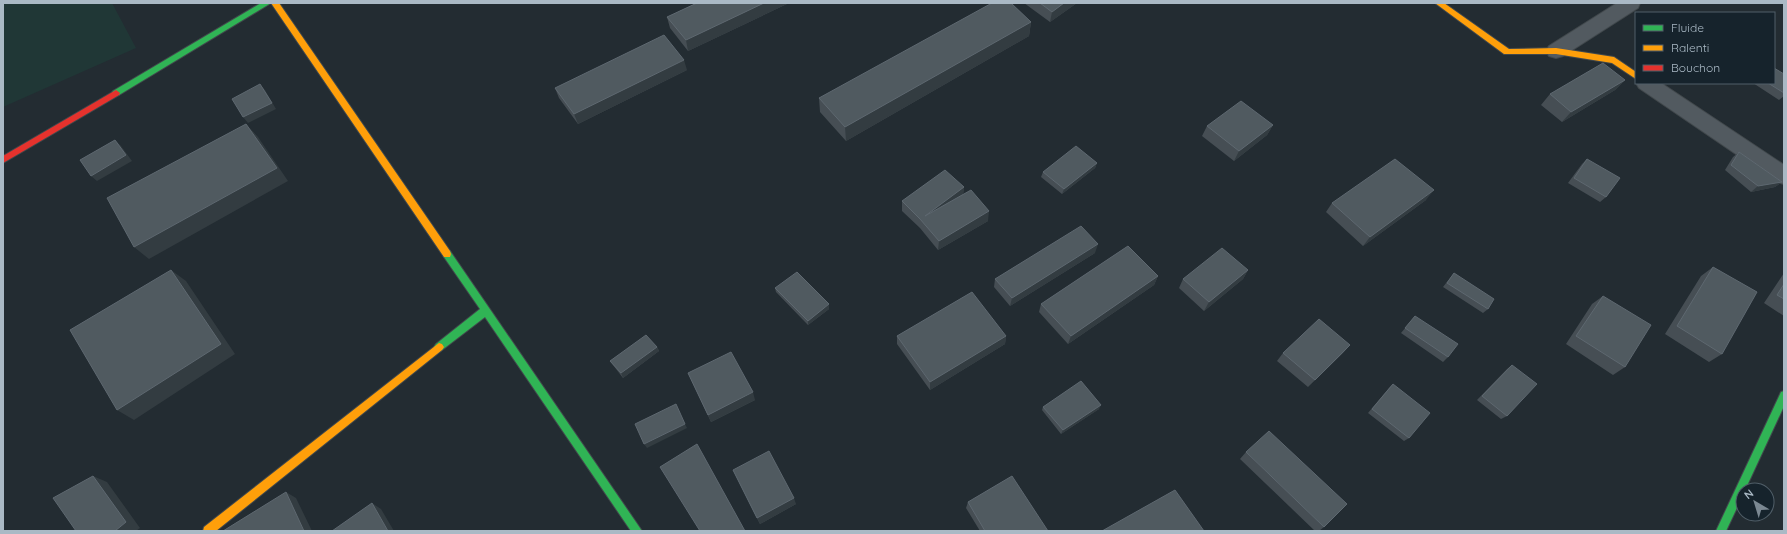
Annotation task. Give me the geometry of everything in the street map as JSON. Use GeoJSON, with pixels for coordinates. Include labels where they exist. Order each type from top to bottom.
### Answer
{"type":"FeatureCollection","features":[{"type":"Feature","properties":{"kind":"street"},"geometry":{"type":"LineString","coordinates":[[3,160],[267,3]]}},
{"type":"Feature","properties":{"kind":"street"},"geometry":{"type":"LineString","coordinates":[[275,3],[637,531]]}},
{"type":"Feature","properties":{"kind":"street"},"geometry":{"type":"LineString","coordinates":[[1439,3],[1507,52],[1556,51],[1614,60],[1635,75]]}},
{"type":"Feature","properties":{"kind":"street"},"geometry":{"type":"LineString","coordinates":[[1556,51],[1631,3]]}},
{"type":"Feature","properties":{"kind":"street"},"geometry":{"type":"LineString","coordinates":[[1647,84],[1784,176]]}},
{"type":"Feature","properties":{"kind":"street"},"geometry":{"type":"LineString","coordinates":[[208,531],[486,310]]}},
{"type":"Feature","properties":{"kind":"street"},"geometry":{"type":"LineString","coordinates":[[1722,531],[1784,395]]}},
{"type":"Feature","properties":{"kind":"green space"},"geometry":{"type":"Polygon","coordinates":[[[3,3],[112,3],[136,48],[3,107],[3,3]]]}},
{"type":"Feature","properties":{"kind":"building"},"geometry":{"type":"Polygon","coordinates":[[[697,3],[764,3],[686,40],[667,17],[697,3]]]}},
{"type":"Feature","properties":{"kind":"building"},"geometry":{"type":"Polygon","coordinates":[[[992,3],[1011,3],[1031,22],[845,127],[819,98],[992,3]]]}},
{"type":"Feature","properties":{"kind":"building"},"geometry":{"type":"Polygon","coordinates":[[[1040,3],[1064,3],[1052,12],[1040,3]]]}},
{"type":"Feature","properties":{"kind":"building"},"geometry":{"type":"Polygon","coordinates":[[[664,35],[684,60],[574,114],[555,88],[664,35]]]}},
{"type":"Feature","properties":{"kind":"building"},"geometry":{"type":"Polygon","coordinates":[[[1603,63],[1625,80],[1571,112],[1550,94],[1603,63]]]}},
{"type":"Feature","properties":{"kind":"building"},"geometry":{"type":"Polygon","coordinates":[[[1775,69],[1784,74],[1784,93],[1770,84],[1775,84],[1775,69]]]}},
{"type":"Feature","properties":{"kind":"building"},"geometry":{"type":"Polygon","coordinates":[[[260,84],[272,103],[243,117],[232,99],[260,84]]]}},
{"type":"Feature","properties":{"kind":"building"},"geometry":{"type":"Polygon","coordinates":[[[1241,101],[1273,125],[1239,151],[1207,126],[1241,101]]]}},
{"type":"Feature","properties":{"kind":"building"},"geometry":{"type":"Polygon","coordinates":[[[246,124],[277,168],[134,247],[107,198],[246,124]]]}},
{"type":"Feature","properties":{"kind":"building"},"geometry":{"type":"Polygon","coordinates":[[[115,140],[126,155],[91,176],[80,160],[115,140]]]}},
{"type":"Feature","properties":{"kind":"building"},"geometry":{"type":"Polygon","coordinates":[[[1076,146],[1097,163],[1064,189],[1043,172],[1076,146]]]}},
{"type":"Feature","properties":{"kind":"building"},"geometry":{"type":"Polygon","coordinates":[[[1739,152],[1782,182],[1758,186],[1731,165],[1739,152]]]}},
{"type":"Feature","properties":{"kind":"building"},"geometry":{"type":"Polygon","coordinates":[[[1395,159],[1434,190],[1370,237],[1332,203],[1395,159]]]}},
{"type":"Feature","properties":{"kind":"building"},"geometry":{"type":"Polygon","coordinates":[[[1587,159],[1620,178],[1606,197],[1574,178],[1587,159]]]}},
{"type":"Feature","properties":{"kind":"building"},"geometry":{"type":"Polygon","coordinates":[[[945,170],[964,187],[925,216],[971,190],[989,211],[939,241],[902,201],[945,170]]]}},
{"type":"Feature","properties":{"kind":"building"},"geometry":{"type":"Polygon","coordinates":[[[1081,226],[1098,244],[1012,298],[995,279],[1081,226]]]}},
{"type":"Feature","properties":{"kind":"building"},"geometry":{"type":"Polygon","coordinates":[[[1128,246],[1158,276],[1071,336],[1041,304],[1128,246]]]}},
{"type":"Feature","properties":{"kind":"building"},"geometry":{"type":"Polygon","coordinates":[[[1222,248],[1248,270],[1209,302],[1183,279],[1222,248]]]}},
{"type":"Feature","properties":{"kind":"building"},"geometry":{"type":"Polygon","coordinates":[[[1713,267],[1757,292],[1722,354],[1677,326],[1713,267]]]}},
{"type":"Feature","properties":{"kind":"building"},"geometry":{"type":"Polygon","coordinates":[[[171,270],[221,344],[117,410],[70,330],[171,270]]]}},
{"type":"Feature","properties":{"kind":"building"},"geometry":{"type":"Polygon","coordinates":[[[797,272],[829,304],[808,321],[775,288],[797,272]]]}},
{"type":"Feature","properties":{"kind":"building"},"geometry":{"type":"Polygon","coordinates":[[[1454,273],[1494,299],[1488,309],[1447,283],[1454,273]]]}},
{"type":"Feature","properties":{"kind":"building"},"geometry":{"type":"Polygon","coordinates":[[[1784,284],[1784,299],[1777,295],[1784,284]]]}},
{"type":"Feature","properties":{"kind":"building"},"geometry":{"type":"Polygon","coordinates":[[[972,292],[1006,336],[930,382],[897,336],[972,292]]]}},
{"type":"Feature","properties":{"kind":"building"},"geometry":{"type":"Polygon","coordinates":[[[1603,296],[1651,325],[1625,367],[1576,336],[1603,296]]]}},
{"type":"Feature","properties":{"kind":"building"},"geometry":{"type":"Polygon","coordinates":[[[1415,316],[1458,344],[1448,357],[1405,328],[1415,316]]]}},
{"type":"Feature","properties":{"kind":"building"},"geometry":{"type":"Polygon","coordinates":[[[1319,319],[1350,345],[1315,380],[1283,353],[1319,319]]]}},
{"type":"Feature","properties":{"kind":"building"},"geometry":{"type":"Polygon","coordinates":[[[646,335],[657,347],[621,373],[610,361],[646,335]]]}},
{"type":"Feature","properties":{"kind":"building"},"geometry":{"type":"Polygon","coordinates":[[[731,352],[753,392],[708,415],[688,373],[731,352]]]}},
{"type":"Feature","properties":{"kind":"building"},"geometry":{"type":"Polygon","coordinates":[[[1512,365],[1537,384],[1507,416],[1482,396],[1512,365]]]}},
{"type":"Feature","properties":{"kind":"building"},"geometry":{"type":"Polygon","coordinates":[[[1081,381],[1101,405],[1063,430],[1043,407],[1081,381]]]}},
{"type":"Feature","properties":{"kind":"building"},"geometry":{"type":"Polygon","coordinates":[[[1393,384],[1430,413],[1409,438],[1372,409],[1393,384]]]}},
{"type":"Feature","properties":{"kind":"building"},"geometry":{"type":"Polygon","coordinates":[[[676,404],[685,424],[644,444],[635,424],[676,404]]]}},
{"type":"Feature","properties":{"kind":"building"},"geometry":{"type":"Polygon","coordinates":[[[1269,431],[1347,504],[1324,527],[1246,452],[1269,431]]]}},
{"type":"Feature","properties":{"kind":"building"},"geometry":{"type":"Polygon","coordinates":[[[697,444],[745,531],[700,531],[660,467],[697,444]]]}},
{"type":"Feature","properties":{"kind":"building"},"geometry":{"type":"Polygon","coordinates":[[[769,451],[794,498],[757,518],[733,470],[769,451]]]}},
{"type":"Feature","properties":{"kind":"building"},"geometry":{"type":"Polygon","coordinates":[[[93,476],[126,522],[115,531],[76,531],[53,498],[93,476]]]}},
{"type":"Feature","properties":{"kind":"building"},"geometry":{"type":"Polygon","coordinates":[[[1012,476],[1048,531],[985,531],[968,502],[1012,476]]]}},
{"type":"Feature","properties":{"kind":"building"},"geometry":{"type":"Polygon","coordinates":[[[1175,490],[1204,531],[1102,531],[1175,490]]]}},
{"type":"Feature","properties":{"kind":"building"},"geometry":{"type":"Polygon","coordinates":[[[286,492],[304,531],[223,531],[286,492]]]}},
{"type":"Feature","properties":{"kind":"building"},"geometry":{"type":"Polygon","coordinates":[[[372,503],[388,531],[332,531],[372,503]]]}},
{"type":"Feature","properties":{"kind":"traffic: fast"},"geometry":{"type":"LineString","coordinates":[[116,93],[267,3]]}},
{"type":"Feature","properties":{"kind":"traffic: fast"},"geometry":{"type":"LineString","coordinates":[[447,254],[637,531]]}},
{"type":"Feature","properties":{"kind":"traffic: fast"},"geometry":{"type":"LineString","coordinates":[[439,347],[486,310]]}},
{"type":"Feature","properties":{"kind":"traffic: fast"},"geometry":{"type":"LineString","coordinates":[[1721,531],[1784,395]]}},
{"type":"Feature","properties":{"kind":"traffic: slow"},"geometry":{"type":"LineString","coordinates":[[275,3],[447,254]]}},
{"type":"Feature","properties":{"kind":"traffic: slow"},"geometry":{"type":"LineString","coordinates":[[1439,3],[1507,52],[1556,51],[1614,60],[1635,75]]}},
{"type":"Feature","properties":{"kind":"traffic: slow"},"geometry":{"type":"LineString","coordinates":[[208,531],[439,347]]}},
{"type":"Feature","properties":{"kind":"traffic: jam"},"geometry":{"type":"LineString","coordinates":[[3,160],[116,93]]}}]}
